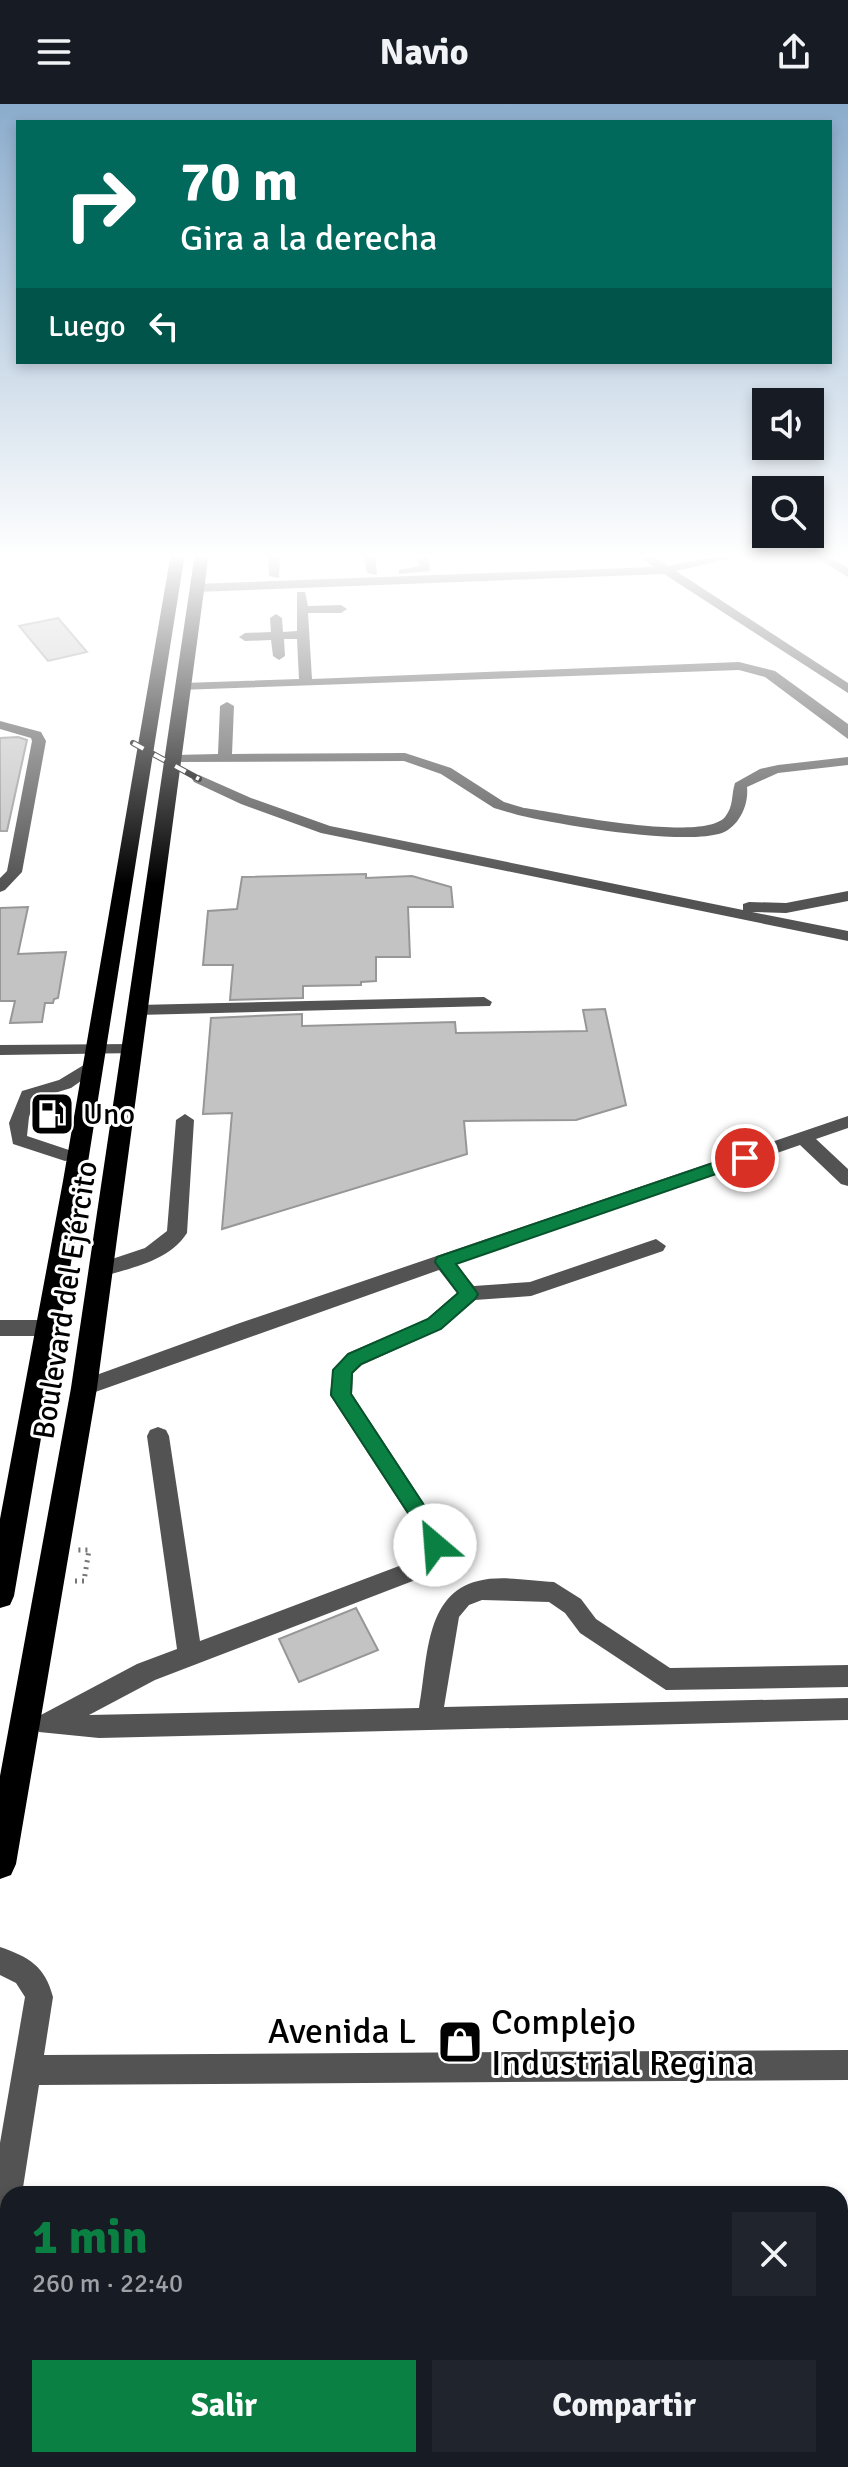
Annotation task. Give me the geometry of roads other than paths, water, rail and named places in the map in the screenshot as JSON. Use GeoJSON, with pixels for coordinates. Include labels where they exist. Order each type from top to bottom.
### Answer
{"type":"FeatureCollection","features":[{"type":"Feature","properties":{"kind":"highway","name":"Boulevard del Ejército"},"geometry":{"type":"LineString","coordinates":[[0,1596],[161,663]]}},
{"type":"Feature","properties":{"kind":"highway","name":"Boulevard del Ejército"},"geometry":{"type":"LineString","coordinates":[[0,1864],[38,1724],[187,663]]}},
{"type":"Feature","properties":{"kind":"highway"},"geometry":{"type":"LineString","coordinates":[[95,1048],[101,1040],[115,1043],[126,1040],[135,1029]]}},
{"type":"Feature","properties":{"kind":"highway"},"geometry":{"type":"LineString","coordinates":[[86,1102],[98,1094],[113,1092],[125,1103]]}},
{"type":"Feature","properties":{"kind":"street"},"geometry":{"type":"LineString","coordinates":[[305,663],[306,683]]}},
{"type":"Feature","properties":{"kind":"street"},"geometry":{"type":"LineString","coordinates":[[809,663],[848,689]]}},
{"type":"Feature","properties":{"kind":"street"},"geometry":{"type":"LineString","coordinates":[[184,687],[739,666],[770,674],[843,727],[848,735]]}},
{"type":"Feature","properties":{"kind":"street"},"geometry":{"type":"LineString","coordinates":[[225,758],[227,706]]}},
{"type":"Feature","properties":{"kind":"street"},"geometry":{"type":"LineString","coordinates":[[0,725],[36,735],[39,741],[14,872],[0,887]]}},
{"type":"Feature","properties":{"kind":"street"},"geometry":{"type":"LineString","coordinates":[[174,759],[405,757],[428,763],[499,805],[523,812],[672,834],[718,829],[730,821],[741,800],[740,786],[758,774],[775,769],[848,761]]}},
{"type":"Feature","properties":{"kind":"street"},"geometry":{"type":"LineString","coordinates":[[199,779],[246,801],[326,830],[848,936]]}},
{"type":"Feature","properties":{"kind":"street"},"geometry":{"type":"LineString","coordinates":[[690,905],[786,908],[848,896]]}},
{"type":"Feature","properties":{"kind":"street"},"geometry":{"type":"LineString","coordinates":[[135,1029],[484,1002]]}},
{"type":"Feature","properties":{"kind":"street"},"geometry":{"type":"LineString","coordinates":[[0,1050],[95,1048]]}},
{"type":"Feature","properties":{"kind":"street"},"geometry":{"type":"LineString","coordinates":[[65,1155],[19,1140],[17,1135],[24,1102],[28,1095],[65,1084],[95,1048]]}},
{"type":"Feature","properties":{"kind":"street"},"geometry":{"type":"LineString","coordinates":[[101,1270],[150,1253],[169,1243],[177,1233],[185,1120]]}},
{"type":"Feature","properties":{"kind":"street"},"geometry":{"type":"LineString","coordinates":[[84,1388],[244,1329],[848,1122]]}},
{"type":"Feature","properties":{"kind":"street"},"geometry":{"type":"LineString","coordinates":[[803,1137],[848,1180]]}},
{"type":"Feature","properties":{"kind":"street"},"geometry":{"type":"LineString","coordinates":[[38,1724],[146,1672],[423,1567],[435,1545],[433,1534],[341,1395],[343,1370],[355,1359],[434,1324],[469,1294],[501,1289],[531,1289],[656,1246]]}},
{"type":"Feature","properties":{"kind":"street"},"geometry":{"type":"LineString","coordinates":[[444,1262],[469,1294]]}},
{"type":"Feature","properties":{"kind":"street"},"geometry":{"type":"LineString","coordinates":[[0,1328],[47,1328]]}},
{"type":"Feature","properties":{"kind":"street"},"geometry":{"type":"LineString","coordinates":[[158,1436],[190,1655]]}},
{"type":"Feature","properties":{"kind":"street"},"geometry":{"type":"LineString","coordinates":[[430,1718],[448,1613],[461,1598],[481,1590],[554,1592],[573,1606],[588,1626],[666,1679],[848,1676]]}},
{"type":"Feature","properties":{"kind":"street"},"geometry":{"type":"LineString","coordinates":[[38,1724],[99,1727],[848,1709]]}},
{"type":"Feature","properties":{"kind":"street"},"geometry":{"type":"LineString","coordinates":[[0,1961],[25,1969],[35,1979],[39,1997],[8,2186]]}},
{"type":"Feature","properties":{"kind":"street","name":"Avenida L"},"geometry":{"type":"LineString","coordinates":[[28,2070],[848,2065]]}},
{"type":"Feature","properties":{"kind":"railway"},"geometry":{"type":"LineString","coordinates":[[133,743],[199,779]]}},
{"type":"Feature","properties":{"kind":"place","name":"Uno"},"geometry":{"type":"Point","coordinates":[52,1114]}},
{"type":"Feature","properties":{"kind":"place","name":"Complejo Industrial Regina"},"geometry":{"type":"Point","coordinates":[460,2042]}}]}
